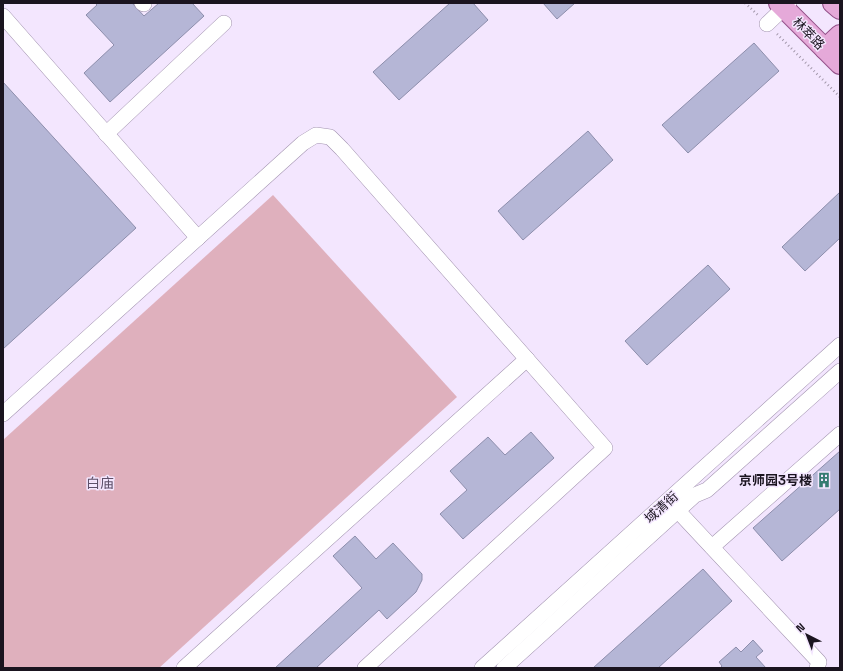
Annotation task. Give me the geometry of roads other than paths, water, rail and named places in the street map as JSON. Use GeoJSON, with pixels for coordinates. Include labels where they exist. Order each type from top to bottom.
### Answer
{"type":"FeatureCollection","features":[{"type":"Feature","properties":{"kind":"main road"},"geometry":{"type":"LineString","coordinates":[[833,3],[840,9]]}},
{"type":"Feature","properties":{"kind":"main road","name":"林萃路"},"geometry":{"type":"LineString","coordinates":[[784,5],[840,64]]}},
{"type":"Feature","properties":{"kind":"main road"},"geometry":{"type":"LineString","coordinates":[[825,49],[840,34]]}},
{"type":"Feature","properties":{"kind":"street"},"geometry":{"type":"LineString","coordinates":[[767,24],[784,5]]}},
{"type":"Feature","properties":{"kind":"street"},"geometry":{"type":"LineString","coordinates":[[3,16],[198,238]]}},
{"type":"Feature","properties":{"kind":"street"},"geometry":{"type":"LineString","coordinates":[[106,134],[224,23]]}},
{"type":"Feature","properties":{"kind":"street"},"geometry":{"type":"LineString","coordinates":[[3,414],[303,143],[316,135],[330,137],[342,148],[605,448],[365,668]]}},
{"type":"Feature","properties":{"kind":"street","name":"域清街"},"geometry":{"type":"LineString","coordinates":[[482,668],[840,346]]}},
{"type":"Feature","properties":{"kind":"street"},"geometry":{"type":"LineString","coordinates":[[184,668],[527,359]]}},
{"type":"Feature","properties":{"kind":"street","name":"域清街"},"geometry":{"type":"LineString","coordinates":[[504,668],[678,510],[695,496],[707,490],[840,371]]}},
{"type":"Feature","properties":{"kind":"street"},"geometry":{"type":"LineString","coordinates":[[712,547],[840,434]]}},
{"type":"Feature","properties":{"kind":"street"},"geometry":{"type":"LineString","coordinates":[[678,510],[819,662],[817,668]]}},
{"type":"Feature","properties":{"kind":"place","name":"京师园3号楼"},"geometry":{"type":"Point","coordinates":[824,480]}},
{"type":"Feature","properties":{"kind":"district","name":"白庙"},"geometry":{"type":"Point","coordinates":[100,483]}}]}
